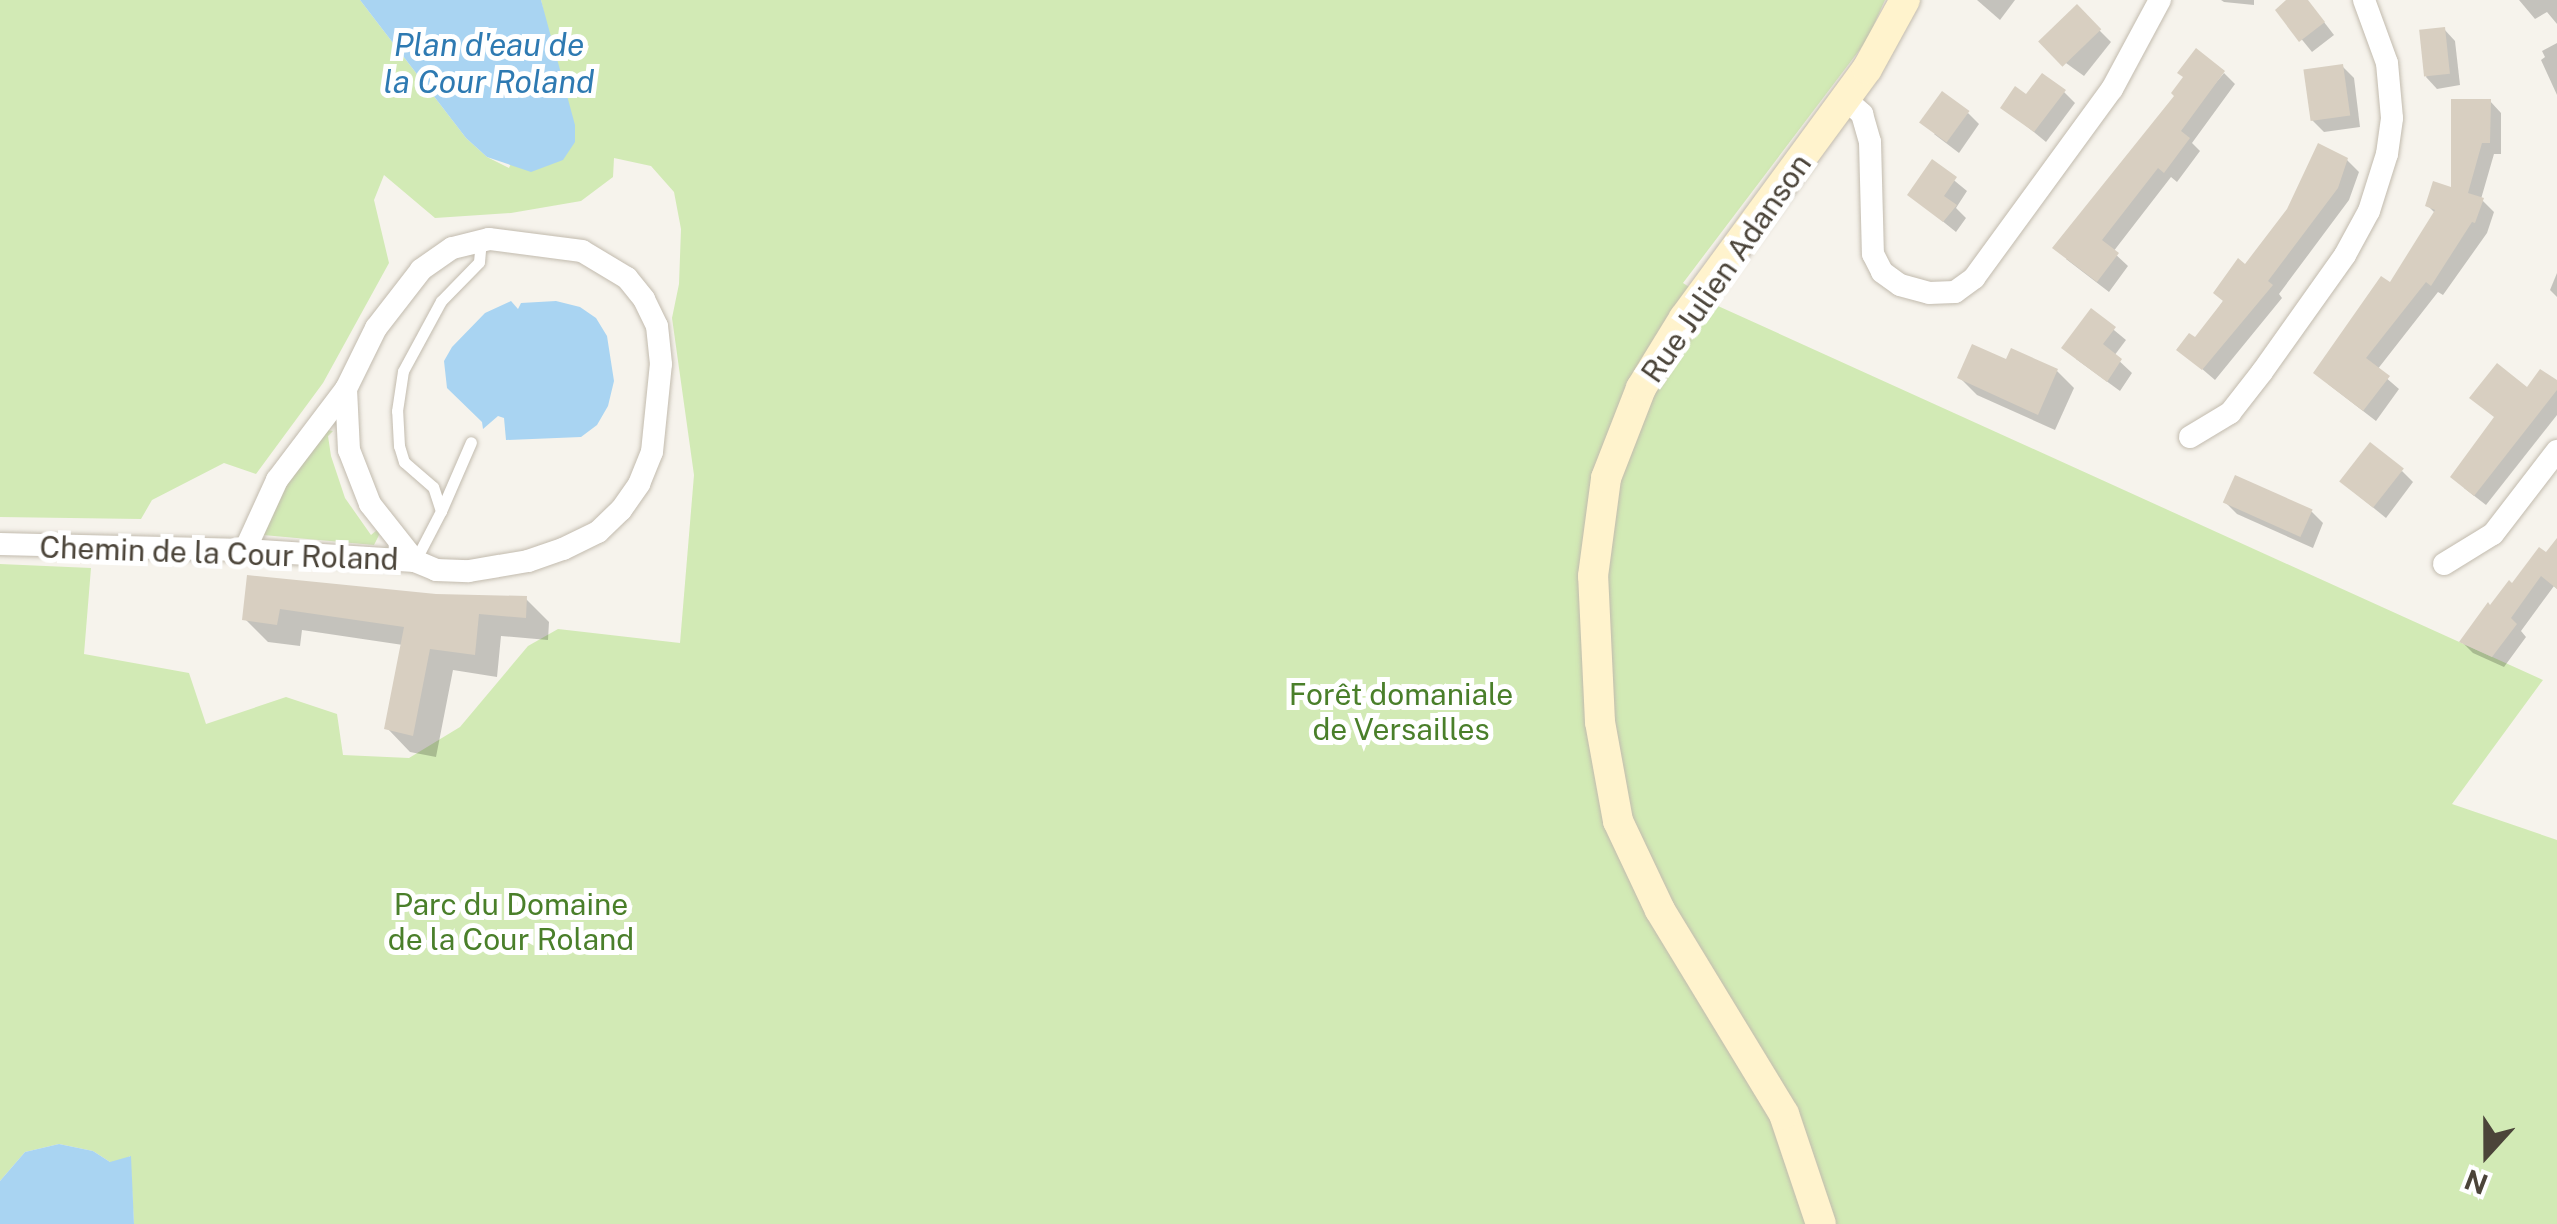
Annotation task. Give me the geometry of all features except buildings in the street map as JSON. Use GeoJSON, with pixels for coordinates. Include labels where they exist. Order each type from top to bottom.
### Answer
{"type":"FeatureCollection","features":[{"type":"Feature","properties":{"kind":"main road","name":"Rue Julien Adanson"},"geometry":{"type":"LineString","coordinates":[[1821,1224],[1784,1114],[1660,910],[1618,821],[1600,722],[1593,576],[1606,478],[1641,388],[1684,318],[1845,99],[1905,0]]}},
{"type":"Feature","properties":{"kind":"street"},"geometry":{"type":"LineString","coordinates":[[1845,99],[1862,114],[1870,142],[1873,254],[1882,272],[1900,285],[1929,293],[1955,292],[1974,278],[2112,89],[2160,0]]}},
{"type":"Feature","properties":{"kind":"street"},"geometry":{"type":"LineString","coordinates":[[2190,436],[2230,413],[2345,255],[2369,210],[2388,154],[2392,118],[2388,64],[2364,0]]}},
{"type":"Feature","properties":{"kind":"street"},"geometry":{"type":"LineString","coordinates":[[245,550],[278,480],[346,389],[376,328],[421,270],[452,248],[481,241],[522,240],[582,250],[627,278],[644,299],[657,326],[661,364],[657,424],[639,484],[598,532],[528,562],[469,571],[426,566],[370,504],[349,450],[346,389]]}},
{"type":"Feature","properties":{"kind":"street"},"geometry":{"type":"LineString","coordinates":[[2444,564],[2493,534],[2557,451]]}},
{"type":"Feature","properties":{"kind":"street","name":"Chemin de la Cour Roland"},"geometry":{"type":"LineString","coordinates":[[0,544],[245,550],[426,566]]}},
{"type":"Feature","properties":{"kind":"lane"},"geometry":{"type":"LineString","coordinates":[[441,510],[433,487],[404,462],[398,431],[400,388],[416,340],[453,286],[478,262],[481,241]]}},
{"type":"Feature","properties":{"kind":"lane"},"geometry":{"type":"LineString","coordinates":[[426,566],[441,510],[471,442]]}},
{"type":"Feature","properties":{"kind":"green space","name":"Forêt domaniale de Versailles"},"geometry":{"type":"Polygon","coordinates":[[[0,0],[360,0],[466,138],[487,157],[509,168],[555,62],[541,0],[1885,0],[1867,40],[1683,283],[1718,306],[2543,680],[2452,804],[2557,840],[2557,1224],[134,1224],[130,1156],[123,1162],[110,1162],[93,1151],[59,1144],[25,1152],[0,1181],[0,564],[91,568],[84,654],[189,673],[206,724],[286,697],[337,714],[343,755],[409,758],[460,727],[528,646],[558,629],[680,643],[694,475],[672,318],[679,284],[681,229],[674,192],[651,166],[614,158],[613,177],[581,201],[511,213],[435,218],[384,175],[374,200],[389,263],[323,383],[256,474],[224,463],[152,500],[141,519],[0,517],[0,0]]]}},
{"type":"Feature","properties":{"kind":"green space"},"geometry":{"type":"Polygon","coordinates":[[[327,430],[333,431],[328,436],[331,456],[345,498],[371,535],[377,530],[380,533],[374,545],[263,535],[278,494],[327,430]]]}},
{"type":"Feature","properties":{"kind":"water","name":"Plan d'eau de la Cour Roland"},"geometry":{"type":"Polygon","coordinates":[[[360,0],[541,0],[575,125],[575,142],[563,160],[531,172],[487,157],[466,138],[360,0]]]}},
{"type":"Feature","properties":{"kind":"water"},"geometry":{"type":"Polygon","coordinates":[[[511,301],[518,309],[521,303],[556,301],[580,307],[596,318],[607,336],[614,381],[608,406],[597,425],[581,437],[506,440],[504,418],[498,416],[483,429],[482,422],[447,388],[444,361],[452,347],[485,313],[511,301]]]}},
{"type":"Feature","properties":{"kind":"water"},"geometry":{"type":"Polygon","coordinates":[[[59,1144],[93,1151],[110,1162],[131,1156],[134,1224],[0,1224],[0,1181],[25,1152],[59,1144]]]}},
{"type":"Feature","properties":{"kind":"park label","name":"Parc du Domaine de la Cour Roland"},"geometry":{"type":"Point","coordinates":[511,921]}}]}
